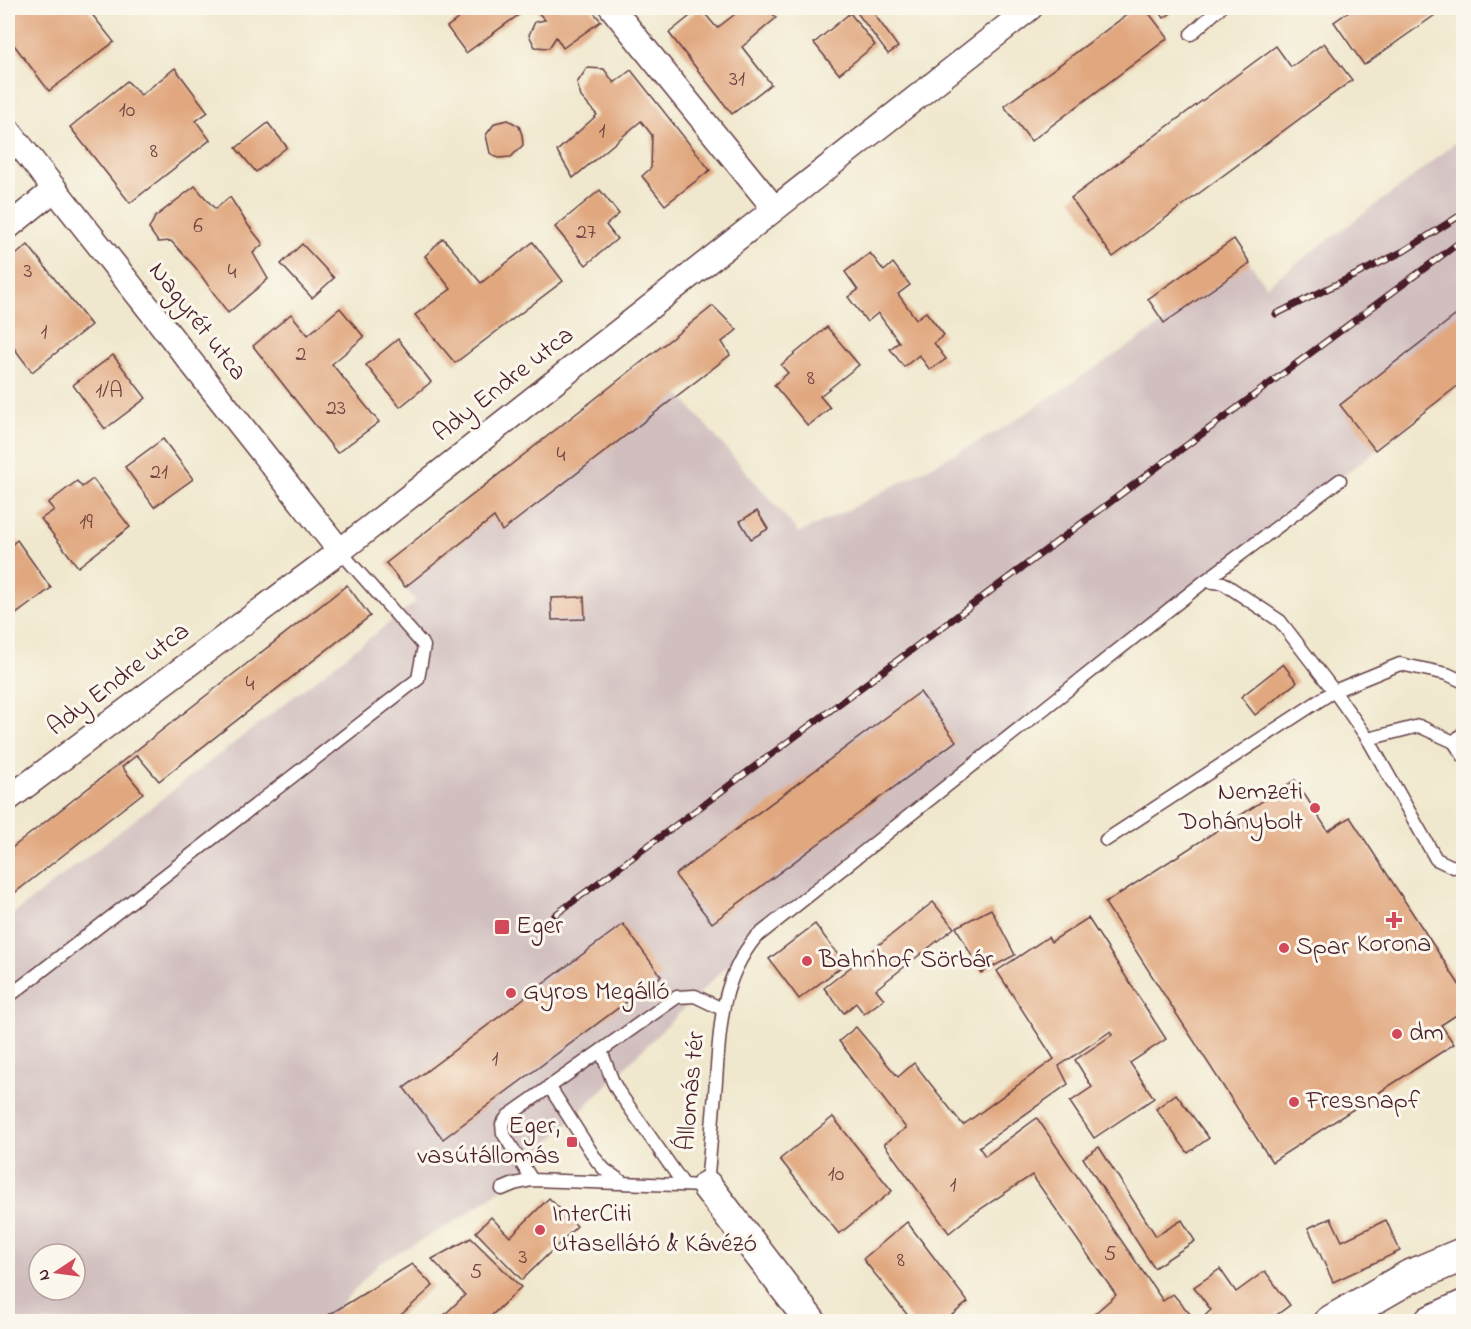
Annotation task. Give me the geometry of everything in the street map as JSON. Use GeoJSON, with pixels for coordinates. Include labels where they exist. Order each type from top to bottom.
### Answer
{"type":"FeatureCollection","features":[{"type":"Feature","properties":{"kind":"main road"},"geometry":{"type":"LineString","coordinates":[[1331,1322],[1409,1277],[1464,1254]]}},
{"type":"Feature","properties":{"kind":"main road"},"geometry":{"type":"LineString","coordinates":[[1431,1322],[1464,1307]]}},
{"type":"Feature","properties":{"kind":"street"},"geometry":{"type":"LineString","coordinates":[[612,8],[774,208]]}},
{"type":"Feature","properties":{"kind":"street","name":"Ady Endre utca"},"geometry":{"type":"LineString","coordinates":[[8,799],[340,551],[1030,8]]}},
{"type":"Feature","properties":{"kind":"street","name":"Nagyrét utca"},"geometry":{"type":"LineString","coordinates":[[8,130],[340,551]]}},
{"type":"Feature","properties":{"kind":"street"},"geometry":{"type":"LineString","coordinates":[[8,227],[55,189]]}},
{"type":"Feature","properties":{"kind":"street"},"geometry":{"type":"LineString","coordinates":[[696,1185],[811,1322]]}},
{"type":"Feature","properties":{"kind":"lane"},"geometry":{"type":"LineString","coordinates":[[1191,34],[1220,8]]}},
{"type":"Feature","properties":{"kind":"lane"},"geometry":{"type":"LineString","coordinates":[[722,1009],[734,969],[755,938],[1205,581],[1340,480]]}},
{"type":"Feature","properties":{"kind":"lane"},"geometry":{"type":"LineString","coordinates":[[8,997],[418,679],[424,646],[340,551]]}},
{"type":"Feature","properties":{"kind":"lane"},"geometry":{"type":"LineString","coordinates":[[1205,581],[1223,583],[1280,621],[1368,740],[1436,859],[1454,867],[1464,863]]}},
{"type":"Feature","properties":{"kind":"lane"},"geometry":{"type":"LineString","coordinates":[[1106,840],[1334,691],[1400,664],[1447,674],[1464,682]]}},
{"type":"Feature","properties":{"kind":"lane"},"geometry":{"type":"LineString","coordinates":[[1368,740],[1419,726],[1454,742],[1464,757]]}},
{"type":"Feature","properties":{"kind":"lane"},"geometry":{"type":"LineString","coordinates":[[1454,742],[1464,732]]}},
{"type":"Feature","properties":{"kind":"lane","name":"Állomás tér"},"geometry":{"type":"LineString","coordinates":[[532,1180],[503,1133],[502,1124],[508,1116],[677,997],[695,996],[722,1009],[696,1185]]}},
{"type":"Feature","properties":{"kind":"lane","name":"Állomás tér"},"geometry":{"type":"LineString","coordinates":[[601,1050],[618,1091],[696,1185]]}},
{"type":"Feature","properties":{"kind":"lane"},"geometry":{"type":"LineString","coordinates":[[549,1086],[597,1161],[622,1182]]}},
{"type":"Feature","properties":{"kind":"lane","name":"Állomás tér"},"geometry":{"type":"LineString","coordinates":[[502,1189],[532,1180],[696,1185]]}},
{"type":"Feature","properties":{"kind":"shaded area"},"geometry":{"type":"Polygon","coordinates":[[[1463,136],[1463,382],[755,938],[502,1189],[461,1218],[378,1264],[326,1321],[8,1322],[8,918],[416,602],[405,587],[494,517],[503,531],[679,394],[799,533],[844,512],[1000,430],[1164,323],[1250,263],[1266,286],[1408,181],[1463,136]]]}},
{"type":"Feature","properties":{"kind":"building"},"geometry":{"type":"Polygon","coordinates":[[[8,8],[87,8],[114,42],[49,91],[8,37],[8,8]]]}},
{"type":"Feature","properties":{"kind":"building"},"geometry":{"type":"Polygon","coordinates":[[[473,8],[528,8],[466,53],[447,27],[473,8]]]}},
{"type":"Feature","properties":{"kind":"building"},"geometry":{"type":"Polygon","coordinates":[[[534,8],[590,8],[601,21],[563,48],[556,37],[549,48],[535,47],[529,35],[535,22],[545,20],[534,8]]]}},
{"type":"Feature","properties":{"kind":"building"},"geometry":{"type":"Polygon","coordinates":[[[700,8],[717,28],[743,8],[768,8],[776,18],[742,47],[771,84],[732,114],[669,33],[700,8]]]}},
{"type":"Feature","properties":{"kind":"building"},"geometry":{"type":"Polygon","coordinates":[[[870,8],[898,47],[888,54],[855,10],[870,8]]]}},
{"type":"Feature","properties":{"kind":"building"},"geometry":{"type":"Polygon","coordinates":[[[906,8],[919,8],[911,13],[906,8]]]}},
{"type":"Feature","properties":{"kind":"building"},"geometry":{"type":"Polygon","coordinates":[[[1136,8],[1145,8],[1168,38],[1031,141],[1004,106],[1136,8]]]}},
{"type":"Feature","properties":{"kind":"building"},"geometry":{"type":"Polygon","coordinates":[[[1156,8],[1178,8],[1164,18],[1156,8]]]}},
{"type":"Feature","properties":{"kind":"building"},"geometry":{"type":"Polygon","coordinates":[[[1354,8],[1445,8],[1364,65],[1334,22],[1354,8]]]}},
{"type":"Feature","properties":{"kind":"building"},"geometry":{"type":"Polygon","coordinates":[[[850,13],[875,45],[839,74],[814,43],[850,13]]]}},
{"type":"Feature","properties":{"kind":"building"},"geometry":{"type":"Polygon","coordinates":[[[1324,43],[1352,80],[1113,257],[1071,198],[1276,46],[1291,67],[1324,43]]]}},
{"type":"Feature","properties":{"kind":"building"},"geometry":{"type":"Polygon","coordinates":[[[175,68],[208,112],[196,121],[210,140],[130,203],[70,127],[127,81],[141,95],[175,68]]]}},
{"type":"Feature","properties":{"kind":"building"},"geometry":{"type":"Polygon","coordinates":[[[587,68],[604,69],[614,83],[631,70],[710,170],[665,205],[642,176],[651,168],[652,135],[641,121],[573,178],[557,151],[597,115],[581,97],[577,83],[587,68]]]}},
{"type":"Feature","properties":{"kind":"building"},"geometry":{"type":"Polygon","coordinates":[[[508,120],[519,126],[523,145],[511,157],[498,158],[490,153],[486,135],[495,123],[508,120]]]}},
{"type":"Feature","properties":{"kind":"building"},"geometry":{"type":"Polygon","coordinates":[[[268,123],[287,147],[256,172],[236,148],[268,123]]]}},
{"type":"Feature","properties":{"kind":"building"},"geometry":{"type":"Polygon","coordinates":[[[195,186],[215,209],[230,197],[263,244],[253,253],[268,279],[228,313],[195,267],[171,241],[158,242],[149,229],[155,217],[195,186]]]}},
{"type":"Feature","properties":{"kind":"building"},"geometry":{"type":"Polygon","coordinates":[[[600,190],[619,214],[606,225],[617,239],[586,265],[555,227],[600,190]]]}},
{"type":"Feature","properties":{"kind":"building"},"geometry":{"type":"Polygon","coordinates":[[[443,238],[481,283],[533,242],[563,281],[455,363],[415,315],[451,289],[425,256],[443,238]]]}},
{"type":"Feature","properties":{"kind":"building"},"geometry":{"type":"Polygon","coordinates":[[[1234,239],[1250,263],[1164,323],[1148,299],[1234,239]]]}},
{"type":"Feature","properties":{"kind":"building"},"geometry":{"type":"Polygon","coordinates":[[[302,244],[334,278],[312,298],[281,264],[302,244]]]}},
{"type":"Feature","properties":{"kind":"building"},"geometry":{"type":"Polygon","coordinates":[[[28,245],[91,325],[32,372],[8,340],[8,324],[11,321],[8,317],[8,261],[28,245]]]}},
{"type":"Feature","properties":{"kind":"building"},"geometry":{"type":"Polygon","coordinates":[[[870,253],[884,271],[893,263],[910,285],[898,294],[916,319],[926,312],[944,335],[934,343],[946,359],[930,370],[919,355],[904,367],[890,349],[899,342],[878,313],[867,322],[848,297],[858,290],[845,272],[870,253]]]}},
{"type":"Feature","properties":{"kind":"building"},"geometry":{"type":"Polygon","coordinates":[[[713,306],[737,330],[722,342],[730,355],[502,531],[494,517],[405,587],[386,563],[713,306]]]}},
{"type":"Feature","properties":{"kind":"building"},"geometry":{"type":"Polygon","coordinates":[[[340,308],[364,337],[332,364],[379,422],[337,453],[253,346],[291,314],[308,335],[340,308]]]}},
{"type":"Feature","properties":{"kind":"building"},"geometry":{"type":"Polygon","coordinates":[[[1464,309],[1464,381],[1375,450],[1340,405],[1464,309]]]}},
{"type":"Feature","properties":{"kind":"building"},"geometry":{"type":"Polygon","coordinates":[[[827,327],[859,365],[820,396],[830,408],[808,426],[774,385],[788,373],[781,365],[827,327]]]}},
{"type":"Feature","properties":{"kind":"building"},"geometry":{"type":"Polygon","coordinates":[[[398,339],[431,382],[400,407],[366,365],[398,339]]]}},
{"type":"Feature","properties":{"kind":"building"},"geometry":{"type":"Polygon","coordinates":[[[113,355],[146,398],[105,429],[73,385],[113,355]]]}},
{"type":"Feature","properties":{"kind":"building"},"geometry":{"type":"Polygon","coordinates":[[[163,439],[193,479],[154,507],[125,467],[163,439]]]}},
{"type":"Feature","properties":{"kind":"building"},"geometry":{"type":"Polygon","coordinates":[[[93,479],[130,527],[78,567],[41,519],[54,510],[48,503],[77,481],[82,487],[93,479]]]}},
{"type":"Feature","properties":{"kind":"building"},"geometry":{"type":"Polygon","coordinates":[[[757,511],[768,529],[751,539],[740,521],[757,511]]]}},
{"type":"Feature","properties":{"kind":"building"},"geometry":{"type":"Polygon","coordinates":[[[17,540],[51,588],[8,620],[8,548],[17,540]]]}},
{"type":"Feature","properties":{"kind":"building"},"geometry":{"type":"Polygon","coordinates":[[[347,585],[370,616],[159,781],[137,755],[122,767],[143,793],[8,898],[8,851],[347,585]]]}},
{"type":"Feature","properties":{"kind":"building"},"geometry":{"type":"Polygon","coordinates":[[[584,597],[585,619],[552,620],[551,598],[584,597]]]}},
{"type":"Feature","properties":{"kind":"building"},"geometry":{"type":"Polygon","coordinates":[[[1283,664],[1297,682],[1255,715],[1241,697],[1283,664]]]}},
{"type":"Feature","properties":{"kind":"building"},"geometry":{"type":"Polygon","coordinates":[[[920,692],[956,741],[712,923],[675,875],[920,692]]]}},
{"type":"Feature","properties":{"kind":"building","name":"Spar"},"geometry":{"type":"Polygon","coordinates":[[[1295,780],[1328,831],[1350,817],[1464,992],[1464,1010],[1441,1025],[1454,1044],[1272,1162],[1105,903],[1295,780]]]}},
{"type":"Feature","properties":{"kind":"building"},"geometry":{"type":"Polygon","coordinates":[[[933,902],[954,928],[876,989],[884,999],[864,1014],[856,1003],[844,1013],[824,988],[933,902]]]}},
{"type":"Feature","properties":{"kind":"building"},"geometry":{"type":"Polygon","coordinates":[[[991,909],[1015,955],[981,973],[956,927],[991,909]]]}},
{"type":"Feature","properties":{"kind":"building"},"geometry":{"type":"Polygon","coordinates":[[[1088,918],[1166,1039],[1130,1063],[1154,1098],[1094,1138],[1070,1102],[1092,1087],[1075,1060],[1112,1035],[1111,1031],[1059,1066],[1068,1084],[979,1147],[985,1156],[1037,1118],[1163,1301],[1173,1294],[1197,1322],[1135,1322],[1134,1319],[1131,1322],[1085,1322],[1116,1295],[1032,1175],[970,1216],[949,1233],[884,1144],[906,1128],[839,1041],[856,1027],[898,1077],[914,1063],[963,1125],[1054,1059],[997,971],[1048,937],[1051,942],[1088,918]]]}},
{"type":"Feature","properties":{"kind":"building"},"geometry":{"type":"Polygon","coordinates":[[[623,924],[661,976],[443,1139],[404,1088],[623,924]]]}},
{"type":"Feature","properties":{"kind":"building","name":"Bahnhof Sörbár"},"geometry":{"type":"Polygon","coordinates":[[[815,924],[845,964],[799,999],[769,959],[815,924]]]}},
{"type":"Feature","properties":{"kind":"building"},"geometry":{"type":"Polygon","coordinates":[[[1176,1094],[1209,1138],[1188,1153],[1156,1109],[1176,1094]]]}},
{"type":"Feature","properties":{"kind":"building"},"geometry":{"type":"Polygon","coordinates":[[[833,1117],[892,1191],[839,1234],[780,1159],[833,1117]]]}},
{"type":"Feature","properties":{"kind":"building"},"geometry":{"type":"Polygon","coordinates":[[[1099,1147],[1156,1236],[1182,1220],[1195,1241],[1154,1268],[1083,1158],[1099,1147]]]}},
{"type":"Feature","properties":{"kind":"building"},"geometry":{"type":"Polygon","coordinates":[[[549,1198],[577,1226],[522,1280],[476,1232],[491,1217],[510,1237],[549,1198]]]}},
{"type":"Feature","properties":{"kind":"building"},"geometry":{"type":"Polygon","coordinates":[[[1331,1218],[1342,1241],[1386,1220],[1400,1251],[1333,1282],[1308,1228],[1331,1218]]]}},
{"type":"Feature","properties":{"kind":"building"},"geometry":{"type":"Polygon","coordinates":[[[907,1222],[968,1302],[943,1322],[913,1322],[863,1259],[907,1222]]]}},
{"type":"Feature","properties":{"kind":"building"},"geometry":{"type":"Polygon","coordinates":[[[471,1238],[521,1287],[485,1322],[437,1322],[465,1295],[432,1259],[471,1238]]]}},
{"type":"Feature","properties":{"kind":"building"},"geometry":{"type":"Polygon","coordinates":[[[412,1264],[433,1286],[393,1322],[317,1322],[412,1264]]]}},
{"type":"Feature","properties":{"kind":"building"},"geometry":{"type":"Polygon","coordinates":[[[1220,1269],[1236,1292],[1265,1271],[1290,1305],[1267,1322],[1198,1322],[1211,1310],[1194,1287],[1220,1269]]]}},
{"type":"Feature","properties":{"kind":"railway"},"geometry":{"type":"LineString","coordinates":[[1276,314],[1404,251],[1464,213]]}},
{"type":"Feature","properties":{"kind":"railway"},"geometry":{"type":"LineString","coordinates":[[555,915],[1464,239]]}},
{"type":"Feature","properties":{"kind":"place","name":"Nemzeti Dohánybolt"},"geometry":{"type":"Point","coordinates":[1315,808]}},
{"type":"Feature","properties":{"kind":"place","name":"Korona"},"geometry":{"type":"Point","coordinates":[1394,920]}},
{"type":"Feature","properties":{"kind":"place","name":"Eger"},"geometry":{"type":"Point","coordinates":[502,927]}},
{"type":"Feature","properties":{"kind":"place","name":"Spar"},"geometry":{"type":"Point","coordinates":[1284,948]}},
{"type":"Feature","properties":{"kind":"place","name":"Bahnhof Sörbár"},"geometry":{"type":"Point","coordinates":[807,961]}},
{"type":"Feature","properties":{"kind":"place","name":"Gyros Megálló"},"geometry":{"type":"Point","coordinates":[511,993]}},
{"type":"Feature","properties":{"kind":"place","name":"dm"},"geometry":{"type":"Point","coordinates":[1397,1034]}},
{"type":"Feature","properties":{"kind":"place","name":"Fressnapf"},"geometry":{"type":"Point","coordinates":[1294,1102]}},
{"type":"Feature","properties":{"kind":"place","name":"Eger, vasútállomás"},"geometry":{"type":"Point","coordinates":[572,1142]}},
{"type":"Feature","properties":{"kind":"place","name":"InterCiti Utasellátó & Kávézó"},"geometry":{"type":"Point","coordinates":[540,1230]}}]}
